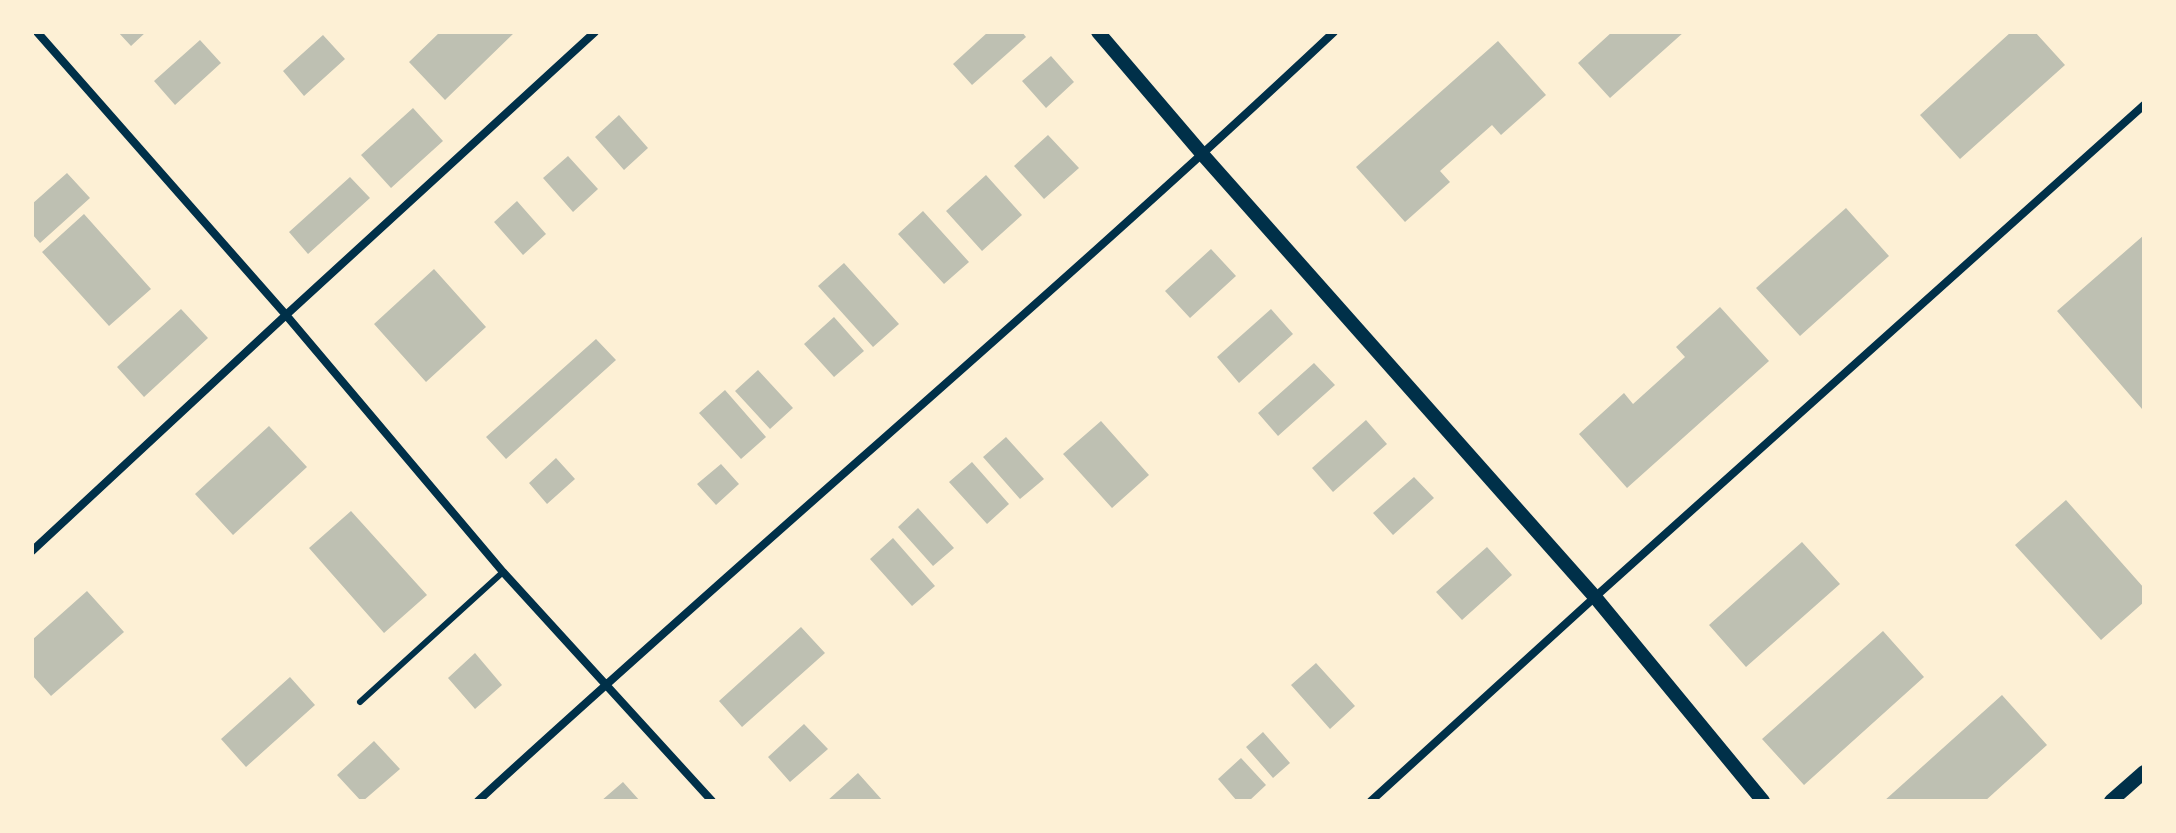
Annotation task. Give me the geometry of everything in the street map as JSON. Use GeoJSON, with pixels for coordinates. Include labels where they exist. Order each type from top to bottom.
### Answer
{"type":"FeatureCollection","features":[{"type":"Feature","properties":{"kind":"street"},"geometry":{"type":"LineString","coordinates":[[37,32],[286,315],[503,572],[712,801]]}},
{"type":"Feature","properties":{"kind":"street"},"geometry":{"type":"LineString","coordinates":[[32,551],[595,32]]}},
{"type":"Feature","properties":{"kind":"street"},"geometry":{"type":"LineString","coordinates":[[1098,32],[1203,155],[1595,597],[1763,801]]}},
{"type":"Feature","properties":{"kind":"street"},"geometry":{"type":"LineString","coordinates":[[478,801],[1203,155],[1334,32]]}},
{"type":"Feature","properties":{"kind":"street"},"geometry":{"type":"LineString","coordinates":[[1371,801],[2144,105]]}},
{"type":"Feature","properties":{"kind":"street"},"geometry":{"type":"LineString","coordinates":[[2111,801],[2144,772]]}},
{"type":"Feature","properties":{"kind":"lane"},"geometry":{"type":"LineString","coordinates":[[360,702],[503,572]]}},
{"type":"Feature","properties":{"kind":"building"},"geometry":{"type":"Polygon","coordinates":[[[118,32],[146,32],[131,46],[118,32]]]}},
{"type":"Feature","properties":{"kind":"building"},"geometry":{"type":"Polygon","coordinates":[[[440,32],[515,32],[445,100],[409,62],[440,32]]]}},
{"type":"Feature","properties":{"kind":"building"},"geometry":{"type":"Polygon","coordinates":[[[988,32],[1022,32],[1026,37],[972,85],[953,64],[988,32]]]}},
{"type":"Feature","properties":{"kind":"building"},"geometry":{"type":"Polygon","coordinates":[[[1612,32],[1684,32],[1610,98],[1578,63],[1612,32]]]}},
{"type":"Feature","properties":{"kind":"building"},"geometry":{"type":"Polygon","coordinates":[[[2011,32],[2035,32],[2065,65],[1960,159],[1920,115],[2011,32]]]}},
{"type":"Feature","properties":{"kind":"building"},"geometry":{"type":"Polygon","coordinates":[[[323,35],[345,59],[304,96],[283,71],[323,35]]]}},
{"type":"Feature","properties":{"kind":"building"},"geometry":{"type":"Polygon","coordinates":[[[200,40],[221,63],[175,105],[154,81],[200,40]]]}},
{"type":"Feature","properties":{"kind":"building"},"geometry":{"type":"Polygon","coordinates":[[[1498,41],[1546,95],[1501,135],[1492,125],[1440,171],[1450,182],[1405,222],[1356,167],[1498,41]]]}},
{"type":"Feature","properties":{"kind":"building"},"geometry":{"type":"Polygon","coordinates":[[[1051,56],[1074,82],[1046,108],[1022,81],[1051,56]]]}},
{"type":"Feature","properties":{"kind":"building"},"geometry":{"type":"Polygon","coordinates":[[[413,108],[443,141],[391,188],[361,155],[413,108]]]}},
{"type":"Feature","properties":{"kind":"building"},"geometry":{"type":"Polygon","coordinates":[[[619,115],[648,148],[624,170],[595,137],[619,115]]]}},
{"type":"Feature","properties":{"kind":"building"},"geometry":{"type":"Polygon","coordinates":[[[1048,135],[1079,168],[1044,199],[1014,166],[1048,135]]]}},
{"type":"Feature","properties":{"kind":"building"},"geometry":{"type":"Polygon","coordinates":[[[568,156],[598,189],[573,212],[543,178],[568,156]]]}},
{"type":"Feature","properties":{"kind":"building"},"geometry":{"type":"Polygon","coordinates":[[[67,173],[90,198],[40,243],[32,234],[32,204],[67,173]]]}},
{"type":"Feature","properties":{"kind":"building"},"geometry":{"type":"Polygon","coordinates":[[[986,175],[1022,215],[982,251],[946,211],[986,175]]]}},
{"type":"Feature","properties":{"kind":"building"},"geometry":{"type":"Polygon","coordinates":[[[350,177],[370,198],[308,254],[289,232],[350,177]]]}},
{"type":"Feature","properties":{"kind":"building"},"geometry":{"type":"Polygon","coordinates":[[[517,201],[546,234],[523,255],[494,222],[517,201]]]}},
{"type":"Feature","properties":{"kind":"building"},"geometry":{"type":"Polygon","coordinates":[[[1846,208],[1889,256],[1800,336],[1756,288],[1846,208]]]}},
{"type":"Feature","properties":{"kind":"building"},"geometry":{"type":"Polygon","coordinates":[[[923,211],[969,262],[944,284],[898,234],[923,211]]]}},
{"type":"Feature","properties":{"kind":"building"},"geometry":{"type":"Polygon","coordinates":[[[84,214],[151,289],[109,326],[42,252],[84,214]]]}},
{"type":"Feature","properties":{"kind":"building"},"geometry":{"type":"Polygon","coordinates":[[[2144,235],[2144,407],[2142,409],[2057,311],[2144,235]]]}},
{"type":"Feature","properties":{"kind":"building"},"geometry":{"type":"Polygon","coordinates":[[[1211,249],[1236,276],[1190,318],[1165,291],[1211,249]]]}},
{"type":"Feature","properties":{"kind":"building"},"geometry":{"type":"Polygon","coordinates":[[[844,263],[899,324],[873,347],[818,286],[844,263]]]}},
{"type":"Feature","properties":{"kind":"building"},"geometry":{"type":"Polygon","coordinates":[[[434,269],[486,327],[426,382],[374,324],[434,269]]]}},
{"type":"Feature","properties":{"kind":"building"},"geometry":{"type":"Polygon","coordinates":[[[1720,307],[1769,361],[1627,488],[1579,434],[1624,393],[1633,404],[1685,357],[1676,347],[1720,307]]]}},
{"type":"Feature","properties":{"kind":"building"},"geometry":{"type":"Polygon","coordinates":[[[181,309],[208,338],[144,397],[117,367],[181,309]]]}},
{"type":"Feature","properties":{"kind":"building"},"geometry":{"type":"Polygon","coordinates":[[[1271,309],[1293,334],[1239,383],[1217,357],[1271,309]]]}},
{"type":"Feature","properties":{"kind":"building"},"geometry":{"type":"Polygon","coordinates":[[[834,317],[864,351],[834,377],[804,344],[834,317]]]}},
{"type":"Feature","properties":{"kind":"building"},"geometry":{"type":"Polygon","coordinates":[[[596,339],[616,360],[506,459],[486,437],[596,339]]]}},
{"type":"Feature","properties":{"kind":"building"},"geometry":{"type":"Polygon","coordinates":[[[1314,363],[1335,385],[1278,436],[1258,413],[1314,363]]]}},
{"type":"Feature","properties":{"kind":"building"},"geometry":{"type":"Polygon","coordinates":[[[758,370],[793,408],[770,429],[735,391],[758,370]]]}},
{"type":"Feature","properties":{"kind":"building"},"geometry":{"type":"Polygon","coordinates":[[[725,390],[766,437],[741,459],[699,413],[725,390]]]}},
{"type":"Feature","properties":{"kind":"building"},"geometry":{"type":"Polygon","coordinates":[[[1366,420],[1387,444],[1333,492],[1312,468],[1366,420]]]}},
{"type":"Feature","properties":{"kind":"building"},"geometry":{"type":"Polygon","coordinates":[[[1101,421],[1149,475],[1112,508],[1063,454],[1101,421]]]}},
{"type":"Feature","properties":{"kind":"building"},"geometry":{"type":"Polygon","coordinates":[[[269,426],[307,467],[233,535],[195,494],[269,426]]]}},
{"type":"Feature","properties":{"kind":"building"},"geometry":{"type":"Polygon","coordinates":[[[1006,437],[1044,479],[1020,499],[983,457],[1006,437]]]}},
{"type":"Feature","properties":{"kind":"building"},"geometry":{"type":"Polygon","coordinates":[[[556,458],[575,479],[547,504],[529,483],[556,458]]]}},
{"type":"Feature","properties":{"kind":"building"},"geometry":{"type":"Polygon","coordinates":[[[972,462],[1009,504],[987,524],[949,482],[972,462]]]}},
{"type":"Feature","properties":{"kind":"building"},"geometry":{"type":"Polygon","coordinates":[[[721,464],[739,484],[716,505],[697,484],[721,464]]]}},
{"type":"Feature","properties":{"kind":"building"},"geometry":{"type":"Polygon","coordinates":[[[1414,477],[1434,498],[1393,535],[1373,513],[1414,477]]]}},
{"type":"Feature","properties":{"kind":"building"},"geometry":{"type":"Polygon","coordinates":[[[2066,500],[2144,588],[2144,602],[2101,640],[2015,545],[2066,500]]]}},
{"type":"Feature","properties":{"kind":"building"},"geometry":{"type":"Polygon","coordinates":[[[918,508],[954,548],[933,566],[898,527],[918,508]]]}},
{"type":"Feature","properties":{"kind":"building"},"geometry":{"type":"Polygon","coordinates":[[[351,511],[427,595],[384,633],[309,548],[351,511]]]}},
{"type":"Feature","properties":{"kind":"building"},"geometry":{"type":"Polygon","coordinates":[[[893,538],[935,586],[912,606],[870,559],[893,538]]]}},
{"type":"Feature","properties":{"kind":"building"},"geometry":{"type":"Polygon","coordinates":[[[1802,542],[1840,584],[1746,667],[1709,625],[1802,542]]]}},
{"type":"Feature","properties":{"kind":"building"},"geometry":{"type":"Polygon","coordinates":[[[1487,547],[1512,575],[1462,620],[1436,592],[1487,547]]]}},
{"type":"Feature","properties":{"kind":"building"},"geometry":{"type":"Polygon","coordinates":[[[87,591],[124,632],[51,696],[32,675],[32,640],[87,591]]]}},
{"type":"Feature","properties":{"kind":"building"},"geometry":{"type":"Polygon","coordinates":[[[801,627],[825,653],[742,727],[719,701],[801,627]]]}},
{"type":"Feature","properties":{"kind":"building"},"geometry":{"type":"Polygon","coordinates":[[[1883,631],[1924,677],[1804,785],[1762,739],[1883,631]]]}},
{"type":"Feature","properties":{"kind":"building"},"geometry":{"type":"Polygon","coordinates":[[[475,653],[502,685],[475,709],[448,678],[475,653]]]}},
{"type":"Feature","properties":{"kind":"building"},"geometry":{"type":"Polygon","coordinates":[[[1316,663],[1355,706],[1330,729],[1291,685],[1316,663]]]}},
{"type":"Feature","properties":{"kind":"building"},"geometry":{"type":"Polygon","coordinates":[[[290,677],[315,705],[246,767],[221,739],[290,677]]]}},
{"type":"Feature","properties":{"kind":"building"},"geometry":{"type":"Polygon","coordinates":[[[2002,695],[2047,745],[1985,801],[1884,801],[2002,695]]]}},
{"type":"Feature","properties":{"kind":"building"},"geometry":{"type":"Polygon","coordinates":[[[804,724],[828,749],[790,782],[768,757],[804,724]]]}},
{"type":"Feature","properties":{"kind":"building"},"geometry":{"type":"Polygon","coordinates":[[[1263,732],[1290,763],[1273,778],[1246,747],[1263,732]]]}},
{"type":"Feature","properties":{"kind":"building"},"geometry":{"type":"Polygon","coordinates":[[[374,741],[400,769],[361,801],[337,775],[374,741]]]}},
{"type":"Feature","properties":{"kind":"building"},"geometry":{"type":"Polygon","coordinates":[[[1241,758],[1266,785],[1249,801],[1237,801],[1218,779],[1241,758]]]}},
{"type":"Feature","properties":{"kind":"building"},"geometry":{"type":"Polygon","coordinates":[[[858,773],[883,801],[827,801],[858,773]]]}},
{"type":"Feature","properties":{"kind":"building"},"geometry":{"type":"Polygon","coordinates":[[[623,782],[640,801],[601,801],[623,782]]]}}]}
